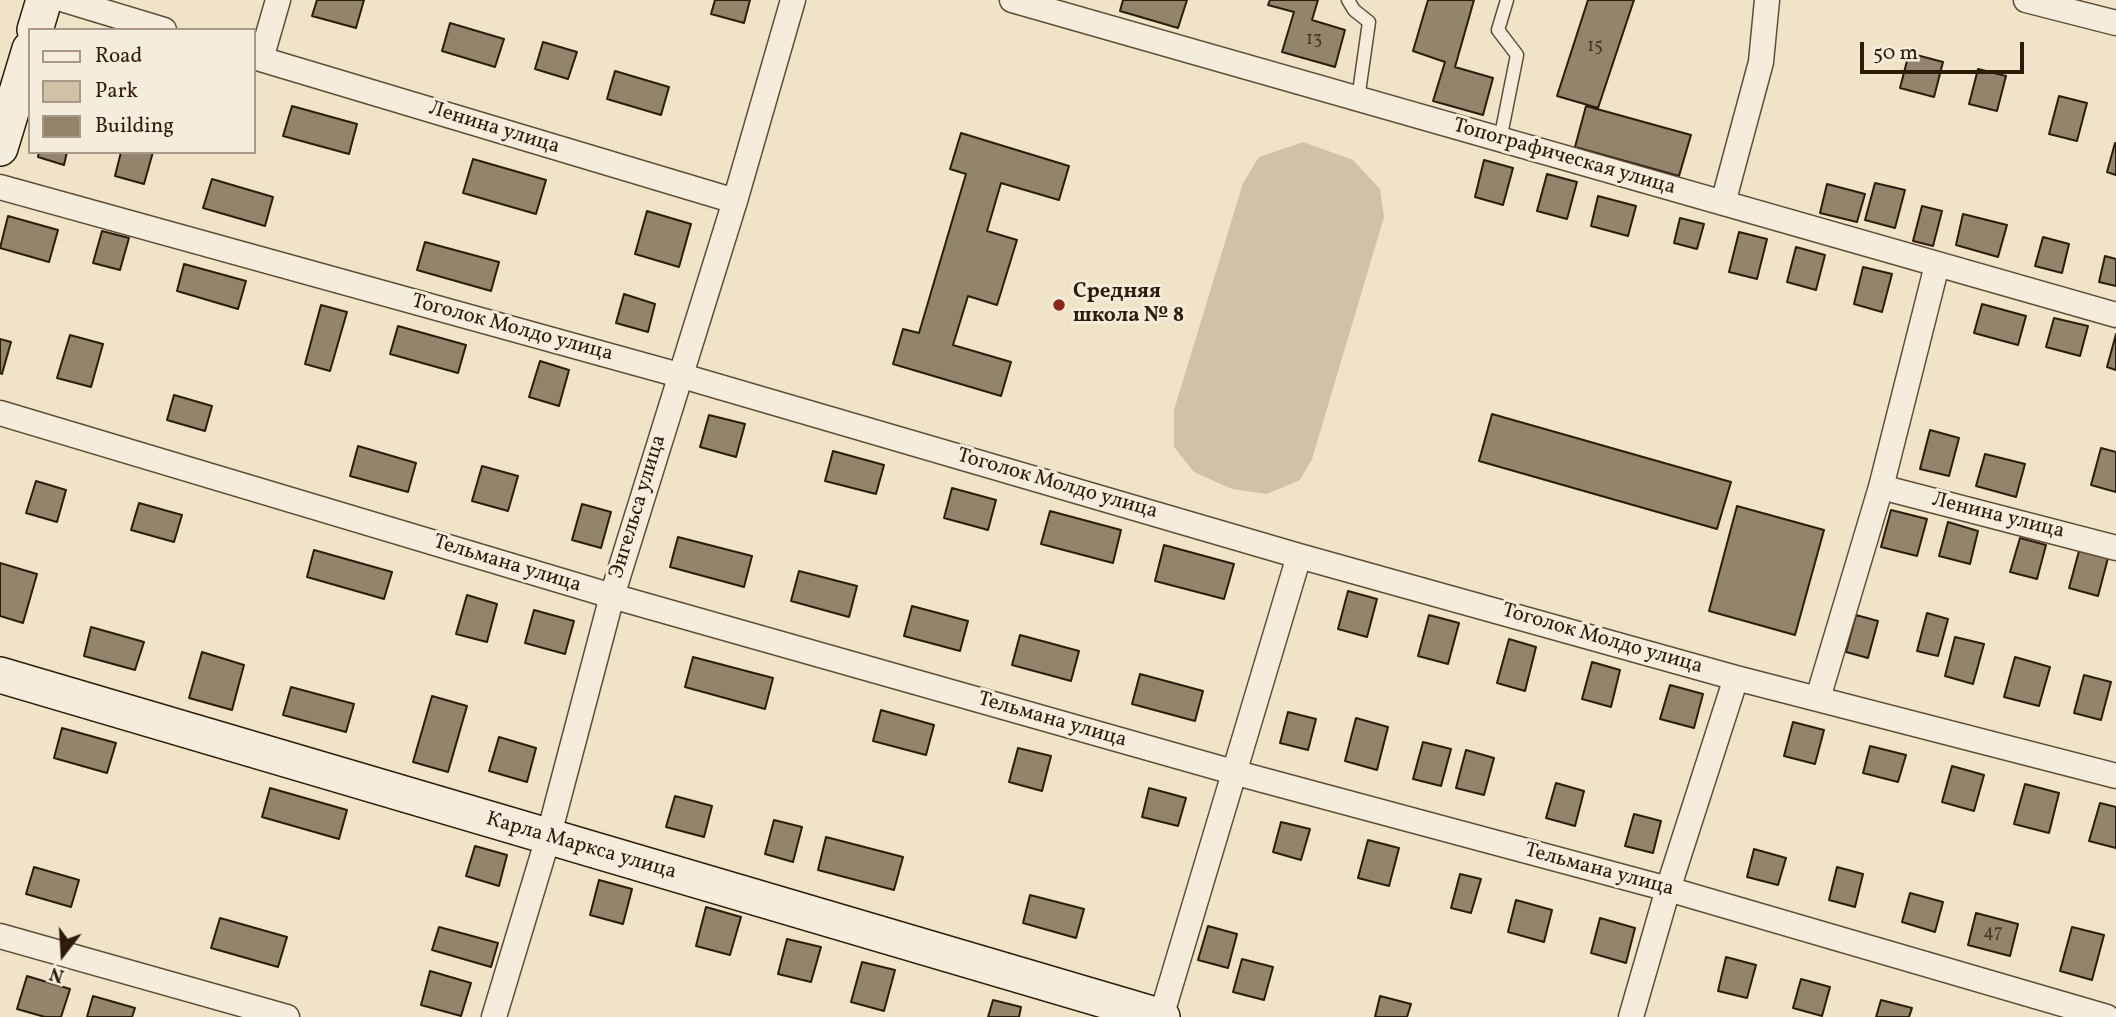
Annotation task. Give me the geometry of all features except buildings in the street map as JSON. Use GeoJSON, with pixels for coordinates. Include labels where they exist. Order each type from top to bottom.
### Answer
{"type":"FeatureCollection","features":[{"type":"Feature","properties":{"kind":"street"},"geometry":{"type":"LineString","coordinates":[[36,28],[44,0]]}},
{"type":"Feature","properties":{"kind":"street"},"geometry":{"type":"LineString","coordinates":[[65,0],[157,28]]}},
{"type":"Feature","properties":{"kind":"street"},"geometry":{"type":"LineString","coordinates":[[258,58],[278,0]]}},
{"type":"Feature","properties":{"kind":"street","name":"Энгельса улица"},"geometry":{"type":"LineString","coordinates":[[494,1017],[548,838],[612,596],[735,201],[793,0]]}},
{"type":"Feature","properties":{"kind":"street","name":"Топографическая улица"},"geometry":{"type":"LineString","coordinates":[[1012,0],[2116,315]]}},
{"type":"Feature","properties":{"kind":"street"},"geometry":{"type":"LineString","coordinates":[[1723,203],[1760,62],[1767,0]]}},
{"type":"Feature","properties":{"kind":"street"},"geometry":{"type":"LineString","coordinates":[[2026,0],[2116,23]]}},
{"type":"Feature","properties":{"kind":"street"},"geometry":{"type":"LineString","coordinates":[[0,148],[28,56]]}},
{"type":"Feature","properties":{"kind":"street","name":"Ленина улица"},"geometry":{"type":"LineString","coordinates":[[258,58],[735,201]]}},
{"type":"Feature","properties":{"kind":"street","name":"Тоголок Молдо улица"},"geometry":{"type":"LineString","coordinates":[[0,187],[679,375],[1299,556],[1736,678],[2116,776]]}},
{"type":"Feature","properties":{"kind":"street"},"geometry":{"type":"LineString","coordinates":[[1818,698],[1881,487],[1937,265]]}},
{"type":"Feature","properties":{"kind":"street","name":"Тельмана улица"},"geometry":{"type":"LineString","coordinates":[[0,412],[612,596],[1233,772],[1668,889],[2107,1017]]}},
{"type":"Feature","properties":{"kind":"street","name":"Ленина улица"},"geometry":{"type":"LineString","coordinates":[[1881,487],[2116,548]]}},
{"type":"Feature","properties":{"kind":"street"},"geometry":{"type":"LineString","coordinates":[[1162,1017],[1299,556]]}},
{"type":"Feature","properties":{"kind":"street","name":"Карла Маркса улица"},"geometry":{"type":"LineString","coordinates":[[0,675],[1162,1017]]}},
{"type":"Feature","properties":{"kind":"street"},"geometry":{"type":"LineString","coordinates":[[1631,1017],[1668,889],[1736,678]]}},
{"type":"Feature","properties":{"kind":"street"},"geometry":{"type":"LineString","coordinates":[[0,936],[287,1017]]}},
{"type":"Feature","properties":{"kind":"lane"},"geometry":{"type":"LineString","coordinates":[[1348,0],[1354,10],[1369,22],[1358,99]]}},
{"type":"Feature","properties":{"kind":"lane"},"geometry":{"type":"LineString","coordinates":[[1500,140],[1517,55],[1498,30],[1507,0]]}},
{"type":"Feature","properties":{"kind":"green space"},"geometry":{"type":"Polygon","coordinates":[[[1303,142],[1353,160],[1380,189],[1384,217],[1312,459],[1300,480],[1267,494],[1232,489],[1194,472],[1174,447],[1174,410],[1243,183],[1259,157],[1303,142]]]}},
{"type":"Feature","properties":{"kind":"place","name":"Средняя школа № 8"},"geometry":{"type":"Point","coordinates":[1059,305]}}]}
